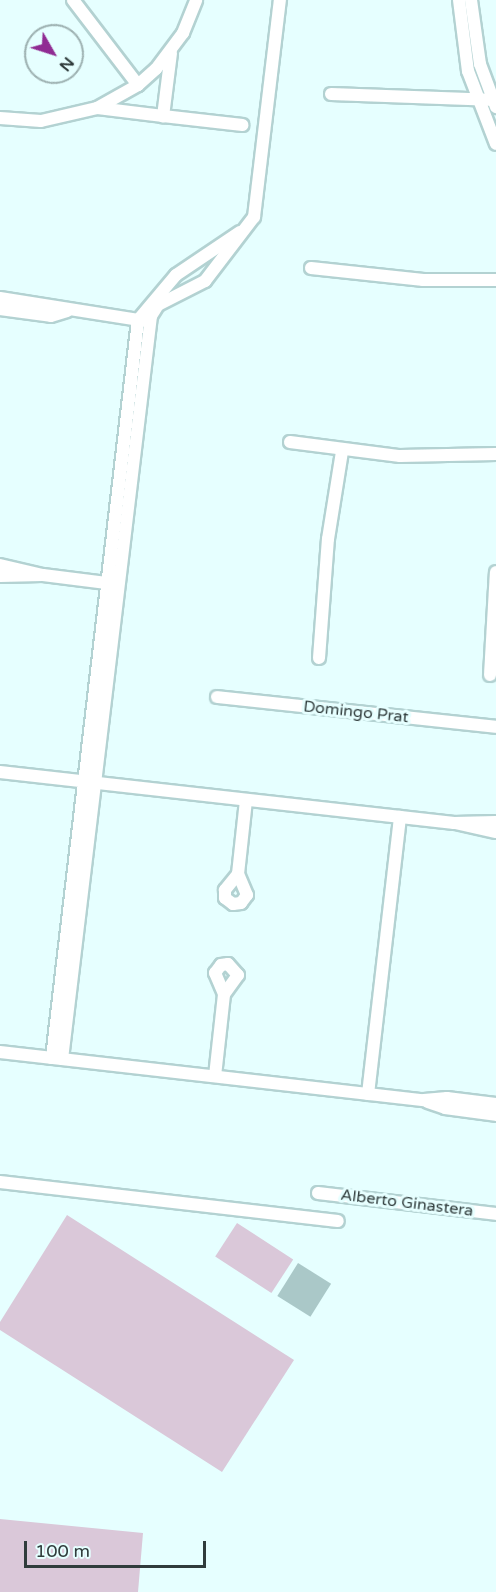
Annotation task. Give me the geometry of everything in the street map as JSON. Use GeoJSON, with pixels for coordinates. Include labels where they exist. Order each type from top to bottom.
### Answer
{"type":"FeatureCollection","features":[{"type":"Feature","properties":{"kind":"street"},"geometry":{"type":"LineString","coordinates":[[73,0],[138,84],[137,113]]}},
{"type":"Feature","properties":{"kind":"street"},"geometry":{"type":"LineString","coordinates":[[163,116],[171,52],[196,0]]}},
{"type":"Feature","properties":{"kind":"street"},"geometry":{"type":"LineString","coordinates":[[144,321],[158,305],[205,281],[248,226],[257,210],[280,0]]}},
{"type":"Feature","properties":{"kind":"street"},"geometry":{"type":"LineString","coordinates":[[459,0],[462,47],[477,100],[496,144]]}},
{"type":"Feature","properties":{"kind":"street"},"geometry":{"type":"LineString","coordinates":[[471,0],[480,64],[495,103]]}},
{"type":"Feature","properties":{"kind":"street"},"geometry":{"type":"LineString","coordinates":[[0,118],[41,122],[97,108],[138,84],[171,52]]}},
{"type":"Feature","properties":{"kind":"street"},"geometry":{"type":"LineString","coordinates":[[138,84],[166,88]]}},
{"type":"Feature","properties":{"kind":"street"},"geometry":{"type":"LineString","coordinates":[[331,94],[477,100],[495,103]]}},
{"type":"Feature","properties":{"kind":"street"},"geometry":{"type":"LineString","coordinates":[[97,108],[242,125]]}},
{"type":"Feature","properties":{"kind":"street"},"geometry":{"type":"LineString","coordinates":[[57,1058],[144,321],[176,275],[248,226]]}},
{"type":"Feature","properties":{"kind":"street"},"geometry":{"type":"LineString","coordinates":[[311,268],[423,280],[496,280]]}},
{"type":"Feature","properties":{"kind":"street"},"geometry":{"type":"LineString","coordinates":[[0,298],[67,311],[144,321]]}},
{"type":"Feature","properties":{"kind":"street"},"geometry":{"type":"LineString","coordinates":[[0,309],[51,316],[67,311]]}},
{"type":"Feature","properties":{"kind":"street"},"geometry":{"type":"LineString","coordinates":[[290,442],[342,452],[400,456],[496,454]]}},
{"type":"Feature","properties":{"kind":"street"},"geometry":{"type":"LineString","coordinates":[[319,658],[327,539],[342,452]]}},
{"type":"Feature","properties":{"kind":"street"},"geometry":{"type":"LineString","coordinates":[[0,565],[43,575],[113,584]]}},
{"type":"Feature","properties":{"kind":"street"},"geometry":{"type":"LineString","coordinates":[[490,675],[496,572]]}},
{"type":"Feature","properties":{"kind":"street"},"geometry":{"type":"LineString","coordinates":[[0,576],[43,575]]}},
{"type":"Feature","properties":{"kind":"street","name":"Domingo Prat"},"geometry":{"type":"LineString","coordinates":[[217,697],[496,727]]}},
{"type":"Feature","properties":{"kind":"street"},"geometry":{"type":"LineString","coordinates":[[0,772],[454,823],[496,832]]}},
{"type":"Feature","properties":{"kind":"street"},"geometry":{"type":"LineString","coordinates":[[238,874],[246,800]]}},
{"type":"Feature","properties":{"kind":"street"},"geometry":{"type":"LineString","coordinates":[[368,1094],[400,817]]}},
{"type":"Feature","properties":{"kind":"street"},"geometry":{"type":"LineString","coordinates":[[454,823],[496,822]]}},
{"type":"Feature","properties":{"kind":"street"},"geometry":{"type":"LineString","coordinates":[[215,1076],[224,994]]}},
{"type":"Feature","properties":{"kind":"street"},"geometry":{"type":"LineString","coordinates":[[0,1052],[424,1100],[447,1098],[496,1104]]}},
{"type":"Feature","properties":{"kind":"street"},"geometry":{"type":"LineString","coordinates":[[424,1100],[446,1108],[496,1115]]}},
{"type":"Feature","properties":{"kind":"street"},"geometry":{"type":"LineString","coordinates":[[0,1182],[338,1221]]}},
{"type":"Feature","properties":{"kind":"street","name":"Alberto Ginastera"},"geometry":{"type":"LineString","coordinates":[[318,1193],[496,1214]]}},
{"type":"Feature","properties":{"kind":"shaded area"},"geometry":{"type":"Polygon","coordinates":[[[67,1215],[294,1360],[222,1472],[0,1330],[0,1322],[67,1215]]]}},
{"type":"Feature","properties":{"kind":"shaded area"},"geometry":{"type":"Polygon","coordinates":[[[237,1223],[293,1259],[271,1293],[215,1257],[237,1223]]]}},
{"type":"Feature","properties":{"kind":"shaded area"},"geometry":{"type":"Polygon","coordinates":[[[0,1519],[143,1533],[138,1592],[0,1592],[0,1519]]]}},
{"type":"Feature","properties":{"kind":"building"},"geometry":{"type":"Polygon","coordinates":[[[298,1263],[331,1284],[310,1317],[277,1296],[298,1263]]]}}]}
